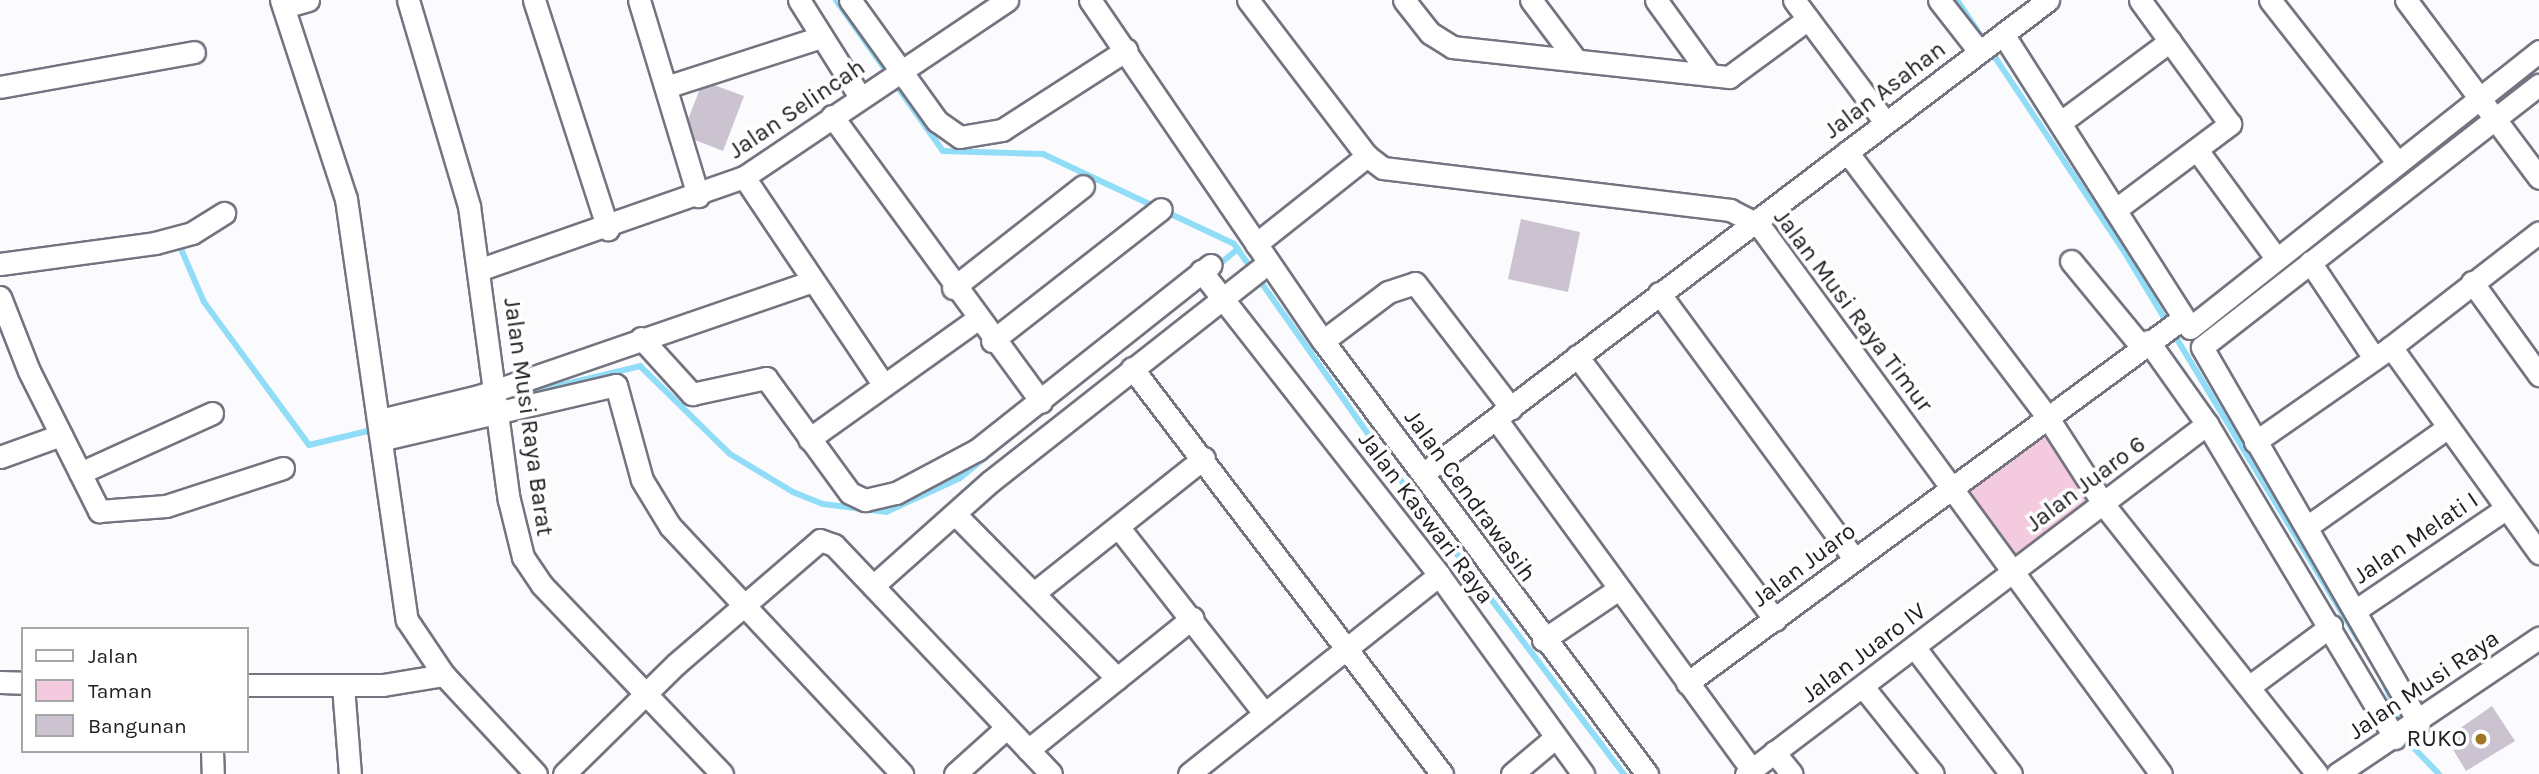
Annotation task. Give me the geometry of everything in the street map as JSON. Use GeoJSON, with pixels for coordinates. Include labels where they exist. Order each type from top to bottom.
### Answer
{"type":"FeatureCollection","features":[{"type":"Feature","properties":{"kind":"street"},"geometry":{"type":"LineString","coordinates":[[308,0],[283,4],[346,199],[382,430],[407,620],[444,675],[536,774]]}},
{"type":"Feature","properties":{"kind":"street","name":"Jalan Musi Raya Barat"},"geometry":{"type":"LineString","coordinates":[[408,0],[460,166],[481,269],[497,403],[523,557],[722,774]]}},
{"type":"Feature","properties":{"kind":"street"},"geometry":{"type":"LineString","coordinates":[[534,0],[608,229]]}},
{"type":"Feature","properties":{"kind":"street"},"geometry":{"type":"LineString","coordinates":[[639,0],[698,196]]}},
{"type":"Feature","properties":{"kind":"street"},"geometry":{"type":"LineString","coordinates":[[799,0],[821,37],[865,94]]}},
{"type":"Feature","properties":{"kind":"street"},"geometry":{"type":"LineString","coordinates":[[850,0],[897,73],[948,132],[972,137],[1020,121],[1126,50]]}},
{"type":"Feature","properties":{"kind":"street","name":"Jalan Selincah"},"geometry":{"type":"LineString","coordinates":[[481,269],[608,229],[744,177],[1007,0]]}},
{"type":"Feature","properties":{"kind":"street","name":"Jalan Cendrawasih"},"geometry":{"type":"LineString","coordinates":[[1090,0],[1126,50],[1257,264],[1323,341],[1423,473],[1543,640],[1647,774]]}},
{"type":"Feature","properties":{"kind":"street","name":"Jalan Musi Raya Timur"},"geometry":{"type":"LineString","coordinates":[[1248,0],[1367,156],[1390,170],[1730,210],[1753,222],[1951,486],[2011,572],[2161,774]]}},
{"type":"Feature","properties":{"kind":"street"},"geometry":{"type":"LineString","coordinates":[[1404,0],[1442,44],[1710,75],[1735,76],[1808,19]]}},
{"type":"Feature","properties":{"kind":"street"},"geometry":{"type":"LineString","coordinates":[[1531,0],[1576,60]]}},
{"type":"Feature","properties":{"kind":"street"},"geometry":{"type":"LineString","coordinates":[[1656,0],[1710,75]]}},
{"type":"Feature","properties":{"kind":"street"},"geometry":{"type":"LineString","coordinates":[[1794,0],[1885,122]]}},
{"type":"Feature","properties":{"kind":"street"},"geometry":{"type":"LineString","coordinates":[[1939,0],[1991,42],[2061,122],[2115,210],[2176,335],[2255,442],[2308,526],[2356,610],[2406,731]]}},
{"type":"Feature","properties":{"kind":"street","name":"Jalan Asahan"},"geometry":{"type":"LineString","coordinates":[[1423,473],[2049,0]]}},
{"type":"Feature","properties":{"kind":"street"},"geometry":{"type":"LineString","coordinates":[[2115,210],[2197,150],[2230,119],[2140,0]]}},
{"type":"Feature","properties":{"kind":"street"},"geometry":{"type":"LineString","coordinates":[[2270,0],[2398,163]]}},
{"type":"Feature","properties":{"kind":"street"},"geometry":{"type":"LineString","coordinates":[[2406,0],[2539,178]]}},
{"type":"Feature","properties":{"kind":"street"},"geometry":{"type":"LineString","coordinates":[[666,87],[821,37]]}},
{"type":"Feature","properties":{"kind":"street"},"geometry":{"type":"LineString","coordinates":[[2061,122],[2171,41]]}},
{"type":"Feature","properties":{"kind":"street"},"geometry":{"type":"LineString","coordinates":[[2176,335],[2539,51]]}},
{"type":"Feature","properties":{"kind":"street"},"geometry":{"type":"LineString","coordinates":[[0,87],[194,52]]}},
{"type":"Feature","properties":{"kind":"street"},"geometry":{"type":"LineString","coordinates":[[2176,335],[2310,262],[2539,85]]}},
{"type":"Feature","properties":{"kind":"street"},"geometry":{"type":"LineString","coordinates":[[832,116],[976,320],[1041,402]]}},
{"type":"Feature","properties":{"kind":"street"},"geometry":{"type":"LineString","coordinates":[[2197,150],[2276,258]]}},
{"type":"Feature","properties":{"kind":"street"},"geometry":{"type":"LineString","coordinates":[[1847,152],[2048,418],[2104,505],[2250,686],[2317,774]]}},
{"type":"Feature","properties":{"kind":"street"},"geometry":{"type":"LineString","coordinates":[[873,586],[955,514],[987,462],[1041,402],[1210,279],[1257,264],[1367,156]]}},
{"type":"Feature","properties":{"kind":"street"},"geometry":{"type":"LineString","coordinates":[[744,177],[810,282],[884,385]]}},
{"type":"Feature","properties":{"kind":"street"},"geometry":{"type":"LineString","coordinates":[[953,288],[1083,186]]}},
{"type":"Feature","properties":{"kind":"street"},"geometry":{"type":"LineString","coordinates":[[992,341],[1161,209]]}},
{"type":"Feature","properties":{"kind":"street"},"geometry":{"type":"LineString","coordinates":[[0,264],[184,236],[224,213]]}},
{"type":"Feature","properties":{"kind":"street"},"geometry":{"type":"LineString","coordinates":[[2255,442],[2382,353],[2539,232]]}},
{"type":"Feature","properties":{"kind":"street"},"geometry":{"type":"LineString","coordinates":[[2071,261],[2176,335],[2200,430],[2331,626],[2406,731]]}},
{"type":"Feature","properties":{"kind":"street"},"geometry":{"type":"LineString","coordinates":[[2310,262],[2382,353],[2447,428],[2539,553]]}},
{"type":"Feature","properties":{"kind":"street"},"geometry":{"type":"LineString","coordinates":[[641,338],[692,394],[766,378],[809,439],[861,500],[896,493],[987,462],[1132,368],[1210,279]]}},
{"type":"Feature","properties":{"kind":"street","name":"Jalan Kaswari Raya"},"geometry":{"type":"LineString","coordinates":[[1210,279],[1439,575],[1583,774]]}},
{"type":"Feature","properties":{"kind":"street"},"geometry":{"type":"LineString","coordinates":[[497,403],[641,338],[810,282]]}},
{"type":"Feature","properties":{"kind":"street"},"geometry":{"type":"LineString","coordinates":[[2472,282],[2539,375]]}},
{"type":"Feature","properties":{"kind":"street"},"geometry":{"type":"LineString","coordinates":[[1323,341],[1388,292],[1415,283],[1617,590],[1688,683],[1749,772]]}},
{"type":"Feature","properties":{"kind":"street"},"geometry":{"type":"LineString","coordinates":[[1660,293],[1854,558]]}},
{"type":"Feature","properties":{"kind":"street"},"geometry":{"type":"LineString","coordinates":[[0,297],[96,508],[122,514],[283,468]]}},
{"type":"Feature","properties":{"kind":"street"},"geometry":{"type":"LineString","coordinates":[[809,439],[976,320]]}},
{"type":"Feature","properties":{"kind":"street","name":"Jalan Juaro"},"geometry":{"type":"LineString","coordinates":[[1688,683],[1951,486],[2048,418],[2176,335]]}},
{"type":"Feature","properties":{"kind":"street"},"geometry":{"type":"LineString","coordinates":[[1577,356],[1775,620]]}},
{"type":"Feature","properties":{"kind":"street"},"geometry":{"type":"LineString","coordinates":[[1132,368],[1204,458],[1441,774]]}},
{"type":"Feature","properties":{"kind":"street"},"geometry":{"type":"LineString","coordinates":[[382,430],[497,403],[617,385],[652,501],[740,608],[902,774]]}},
{"type":"Feature","properties":{"kind":"street"},"geometry":{"type":"LineString","coordinates":[[80,472],[212,413]]}},
{"type":"Feature","properties":{"kind":"street"},"geometry":{"type":"LineString","coordinates":[[2308,526],[2447,428]]}},
{"type":"Feature","properties":{"kind":"street","name":"Jalan Juaro 6"},"geometry":{"type":"LineString","coordinates":[[2011,572],[2104,505],[2200,430]]}},
{"type":"Feature","properties":{"kind":"street"},"geometry":{"type":"LineString","coordinates":[[0,457],[61,435]]}},
{"type":"Feature","properties":{"kind":"street"},"geometry":{"type":"LineString","coordinates":[[1034,593],[1204,458]]}},
{"type":"Feature","properties":{"kind":"street","name":"Jalan Melati I"},"geometry":{"type":"LineString","coordinates":[[2356,610],[2505,509]]}},
{"type":"Feature","properties":{"kind":"street"},"geometry":{"type":"LineString","coordinates":[[955,514],[1118,678]]}},
{"type":"Feature","properties":{"kind":"street"},"geometry":{"type":"LineString","coordinates":[[1119,528],[1265,714]]}},
{"type":"Feature","properties":{"kind":"street"},"geometry":{"type":"LineString","coordinates":[[564,774],[645,693],[820,540],[834,545],[1051,774]]}},
{"type":"Feature","properties":{"kind":"street","name":"Jalan Juaro IV"},"geometry":{"type":"LineString","coordinates":[[1749,772],[1864,688],[2011,572]]}},
{"type":"Feature","properties":{"kind":"street"},"geometry":{"type":"LineString","coordinates":[[1189,774],[1439,575]]}},
{"type":"Feature","properties":{"kind":"street"},"geometry":{"type":"LineString","coordinates":[[1543,640],[1617,590]]}},
{"type":"Feature","properties":{"kind":"street"},"geometry":{"type":"LineString","coordinates":[[1028,750],[1192,618]]}},
{"type":"Feature","properties":{"kind":"street"},"geometry":{"type":"LineString","coordinates":[[2250,686],[2331,626]]}},
{"type":"Feature","properties":{"kind":"street","name":"Jalan Musi Raya"},"geometry":{"type":"LineString","coordinates":[[2337,774],[2406,731],[2539,638]]}},
{"type":"Feature","properties":{"kind":"street"},"geometry":{"type":"LineString","coordinates":[[1916,648],[2011,774]]}},
{"type":"Feature","properties":{"kind":"street"},"geometry":{"type":"LineString","coordinates":[[248,685],[343,686],[444,675]]}},
{"type":"Feature","properties":{"kind":"street"},"geometry":{"type":"LineString","coordinates":[[0,682],[21,683]]}},
{"type":"Feature","properties":{"kind":"street"},"geometry":{"type":"LineString","coordinates":[[343,686],[350,774]]}},
{"type":"Feature","properties":{"kind":"street"},"geometry":{"type":"LineString","coordinates":[[1864,688],[1933,774]]}},
{"type":"Feature","properties":{"kind":"street"},"geometry":{"type":"LineString","coordinates":[[955,774],[1006,728]]}},
{"type":"Feature","properties":{"kind":"street"},"geometry":{"type":"LineString","coordinates":[[1512,774],[1556,737]]}},
{"type":"Feature","properties":{"kind":"street"},"geometry":{"type":"LineString","coordinates":[[1774,752],[1792,774]]}},
{"type":"Feature","properties":{"kind":"street"},"geometry":{"type":"LineString","coordinates":[[212,753],[214,774]]}},
{"type":"Feature","properties":{"kind":"green space"},"geometry":{"type":"Polygon","coordinates":[[[2039,428],[2094,501],[2017,560],[1961,490],[2039,428]]]}},
{"type":"Feature","properties":{"kind":"building"},"geometry":{"type":"Polygon","coordinates":[[[703,81],[744,96],[723,151],[682,135],[703,81]]]}},
{"type":"Feature","properties":{"kind":"building"},"geometry":{"type":"Polygon","coordinates":[[[1521,219],[1580,232],[1568,292],[1508,279],[1521,219]]]}},
{"type":"Feature","properties":{"kind":"building","name":"RUKO"},"geometry":{"type":"Polygon","coordinates":[[[2492,706],[2515,741],[2466,771],[2446,738],[2492,706]]]}},
{"type":"Feature","properties":{"kind":"waterway"},"geometry":{"type":"LineString","coordinates":[[836,0],[943,151],[1043,154],[1234,244],[1399,478],[1624,774]]}},
{"type":"Feature","properties":{"kind":"waterway"},"geometry":{"type":"LineString","coordinates":[[1957,0],[2125,253],[2358,639]]}},
{"type":"Feature","properties":{"kind":"waterway"},"geometry":{"type":"LineString","coordinates":[[2451,134],[2477,114]]}},
{"type":"Feature","properties":{"kind":"waterway"},"geometry":{"type":"LineString","coordinates":[[178,242],[204,302],[309,445],[376,429]]}},
{"type":"Feature","properties":{"kind":"waterway"},"geometry":{"type":"LineString","coordinates":[[1215,268],[1238,249]]}},
{"type":"Feature","properties":{"kind":"waterway"},"geometry":{"type":"LineString","coordinates":[[502,399],[640,366],[730,454],[793,492],[823,504],[886,512],[960,478],[1059,398]]}},
{"type":"Feature","properties":{"kind":"waterway"},"geometry":{"type":"LineString","coordinates":[[2382,678],[2411,745],[2439,774]]}},
{"type":"Feature","properties":{"kind":"place","name":"RUKO"},"geometry":{"type":"Point","coordinates":[2481,739]}}]}
